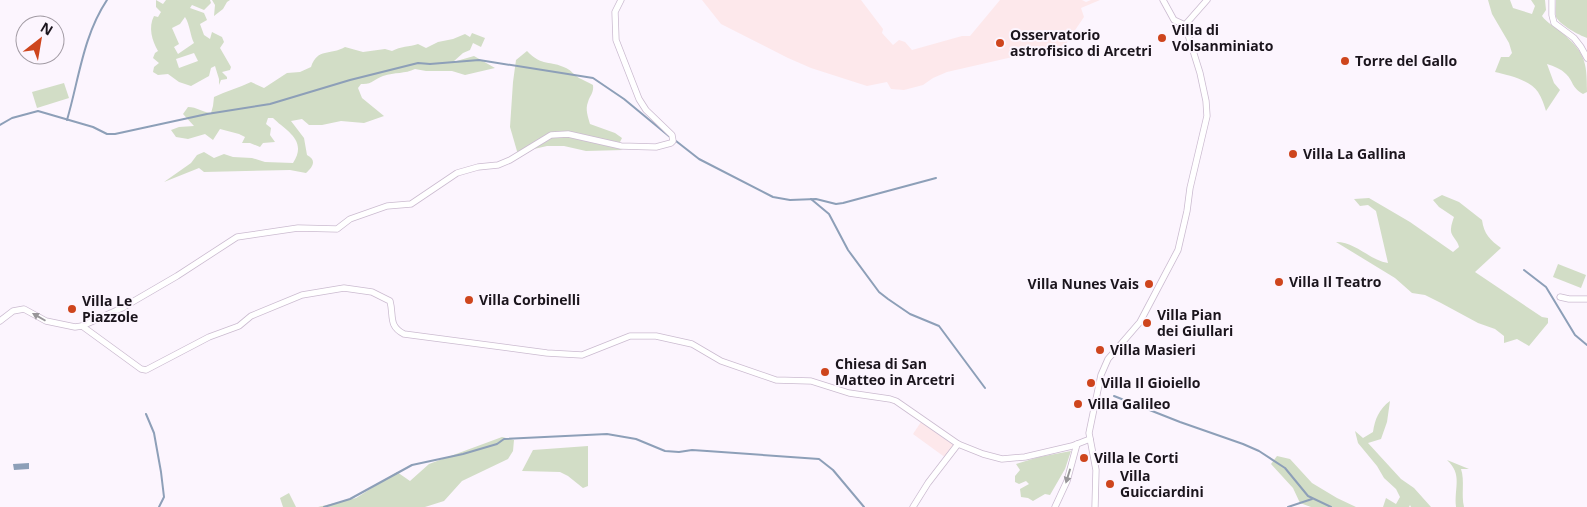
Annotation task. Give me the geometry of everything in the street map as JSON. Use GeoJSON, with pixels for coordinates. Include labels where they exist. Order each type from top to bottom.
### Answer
{"type":"FeatureCollection","features":[{"type":"Feature","properties":{"kind":"street"},"geometry":{"type":"LineString","coordinates":[[0,321],[20,308],[46,321],[75,327],[82,326],[122,308],[238,238],[298,228],[337,229],[350,219],[387,206],[411,204],[457,173],[478,167],[498,165],[552,135],[568,134],[621,146],[648,147],[671,143],[673,141],[672,135],[646,110],[639,99],[616,40],[616,12],[621,0]]}},
{"type":"Feature","properties":{"kind":"street"},"geometry":{"type":"LineString","coordinates":[[1095,507],[1096,470],[1089,434],[1099,384],[1108,359],[1140,322],[1178,250],[1207,116],[1200,73],[1185,26],[1174,20],[1163,0]]}},
{"type":"Feature","properties":{"kind":"street"},"geometry":{"type":"LineString","coordinates":[[1185,26],[1207,0]]}},
{"type":"Feature","properties":{"kind":"street"},"geometry":{"type":"LineString","coordinates":[[1552,0],[1554,23],[1574,38],[1587,58]]}},
{"type":"Feature","properties":{"kind":"street"},"geometry":{"type":"LineString","coordinates":[[82,326],[141,369],[146,370],[209,337],[240,326],[251,316],[319,291],[344,288],[372,292],[390,301],[393,310],[392,323],[396,330],[404,334],[547,353],[582,355],[630,336],[642,335],[692,344],[710,356],[776,380],[811,381],[849,393],[896,401],[958,444],[982,454],[1002,459],[1025,456],[1090,440]]}},
{"type":"Feature","properties":{"kind":"street"},"geometry":{"type":"LineString","coordinates":[[1560,297],[1587,299]]}},
{"type":"Feature","properties":{"kind":"street"},"geometry":{"type":"LineString","coordinates":[[913,507],[928,483],[958,444]]}},
{"type":"Feature","properties":{"kind":"street"},"geometry":{"type":"LineString","coordinates":[[1055,507],[1067,481],[1077,444]]}},
{"type":"Feature","properties":{"kind":"shaded area"},"geometry":{"type":"Polygon","coordinates":[[[702,0],[861,0],[883,29],[882,33],[893,45],[899,40],[905,42],[912,50],[962,36],[970,36],[1000,0],[1082,0],[1086,2],[1100,0],[1081,8],[1084,17],[1065,45],[947,72],[923,85],[904,90],[891,89],[887,82],[867,86],[811,68],[788,58],[721,24],[702,0]]]}},
{"type":"Feature","properties":{"kind":"shaded area"},"geometry":{"type":"Polygon","coordinates":[[[921,422],[955,446],[946,458],[913,434],[921,422]]]}},
{"type":"Feature","properties":{"kind":"green space"},"geometry":{"type":"Polygon","coordinates":[[[156,0],[163,4],[166,0],[210,0],[211,3],[204,10],[192,5],[190,8],[204,13],[207,20],[200,24],[204,35],[210,39],[212,32],[222,37],[224,42],[220,48],[231,67],[230,70],[222,72],[227,79],[221,80],[219,85],[215,66],[211,68],[209,76],[191,86],[179,82],[168,74],[158,75],[153,72],[154,67],[159,63],[153,58],[158,51],[151,29],[154,16],[158,17],[161,12],[156,7],[156,0]],[[185,17],[180,24],[172,28],[179,44],[174,47],[178,54],[194,43],[185,17]],[[194,53],[176,59],[179,68],[198,61],[194,53]]]}},
{"type":"Feature","properties":{"kind":"green space"},"geometry":{"type":"Polygon","coordinates":[[[212,0],[230,0],[214,16],[215,5],[212,0]]]}},
{"type":"Feature","properties":{"kind":"green space"},"geometry":{"type":"Polygon","coordinates":[[[1488,0],[1510,0],[1513,8],[1532,14],[1535,6],[1531,0],[1545,0],[1546,10],[1542,16],[1580,51],[1585,65],[1587,92],[1583,94],[1574,87],[1564,72],[1547,64],[1554,83],[1560,90],[1546,111],[1539,94],[1530,84],[1495,72],[1501,57],[1509,57],[1512,53],[1509,43],[1492,14],[1488,0]]]}},
{"type":"Feature","properties":{"kind":"green space"},"geometry":{"type":"Polygon","coordinates":[[[1556,0],[1587,0],[1587,38],[1579,35],[1558,20],[1556,17],[1556,0]]]}},
{"type":"Feature","properties":{"kind":"green space"},"geometry":{"type":"Polygon","coordinates":[[[472,33],[485,38],[481,47],[473,43],[470,50],[463,53],[453,62],[474,56],[495,68],[465,75],[452,71],[415,69],[387,75],[370,83],[361,84],[358,88],[362,98],[384,116],[364,123],[341,121],[322,125],[309,125],[302,119],[291,121],[304,138],[307,155],[313,161],[311,168],[306,173],[290,170],[204,172],[199,168],[164,182],[191,163],[197,155],[204,152],[214,158],[224,154],[265,162],[293,163],[297,155],[297,142],[294,137],[273,118],[268,118],[266,124],[271,128],[270,135],[275,142],[263,143],[260,147],[250,143],[242,143],[245,137],[220,129],[213,140],[205,134],[188,139],[176,137],[171,130],[179,127],[194,126],[183,114],[188,107],[211,113],[214,97],[251,82],[264,88],[287,73],[300,72],[311,67],[321,54],[345,47],[363,52],[385,49],[392,51],[418,44],[426,48],[438,42],[465,34],[470,37],[472,33]]]}},
{"type":"Feature","properties":{"kind":"green space"},"geometry":{"type":"Polygon","coordinates":[[[527,51],[537,59],[568,69],[579,78],[593,85],[587,107],[590,124],[615,133],[622,138],[620,142],[593,141],[623,150],[586,151],[564,146],[547,146],[534,149],[519,158],[510,127],[513,82],[516,60],[527,51]]]}},
{"type":"Feature","properties":{"kind":"green space"},"geometry":{"type":"Polygon","coordinates":[[[64,83],[69,98],[37,108],[32,92],[64,83]]]}},
{"type":"Feature","properties":{"kind":"green space"},"geometry":{"type":"Polygon","coordinates":[[[1442,195],[1459,202],[1482,220],[1488,236],[1501,248],[1475,272],[1542,317],[1548,318],[1548,323],[1529,346],[1517,339],[1504,343],[1504,336],[1495,329],[1478,323],[1425,295],[1412,293],[1395,278],[1336,242],[1350,245],[1388,263],[1376,211],[1368,205],[1360,206],[1354,199],[1369,198],[1410,222],[1453,252],[1459,247],[1451,231],[1454,217],[1439,207],[1433,200],[1442,195]]]}},
{"type":"Feature","properties":{"kind":"green space"},"geometry":{"type":"Polygon","coordinates":[[[1558,264],[1586,275],[1581,288],[1553,277],[1558,264]]]}},
{"type":"Feature","properties":{"kind":"green space"},"geometry":{"type":"Polygon","coordinates":[[[1390,401],[1387,422],[1381,439],[1368,443],[1401,479],[1414,488],[1431,507],[1411,507],[1410,505],[1409,507],[1383,507],[1386,498],[1396,504],[1400,497],[1396,489],[1384,478],[1377,466],[1358,443],[1355,431],[1363,438],[1373,432],[1378,415],[1390,401]]]}},
{"type":"Feature","properties":{"kind":"green space"},"geometry":{"type":"Polygon","coordinates":[[[502,437],[514,440],[513,451],[508,459],[462,481],[444,501],[425,507],[318,507],[356,498],[397,472],[410,481],[429,464],[502,437]]]}},
{"type":"Feature","properties":{"kind":"green space"},"geometry":{"type":"Polygon","coordinates":[[[588,446],[588,486],[583,488],[560,472],[522,471],[533,450],[588,446]]]}},
{"type":"Feature","properties":{"kind":"green space"},"geometry":{"type":"Polygon","coordinates":[[[1071,451],[1065,469],[1050,495],[1045,494],[1033,501],[1021,497],[1020,489],[1029,484],[1026,481],[1019,484],[1015,482],[1015,476],[1020,470],[1016,464],[1039,457],[1071,451]]]}},
{"type":"Feature","properties":{"kind":"green space"},"geometry":{"type":"Polygon","coordinates":[[[1277,456],[1290,459],[1312,483],[1356,507],[1311,507],[1300,503],[1293,488],[1271,464],[1277,456]]]}},
{"type":"Feature","properties":{"kind":"green space"},"geometry":{"type":"Polygon","coordinates":[[[1447,460],[1469,469],[1461,469],[1464,507],[1456,507],[1456,476],[1455,471],[1447,460]]]}},
{"type":"Feature","properties":{"kind":"green space"},"geometry":{"type":"Polygon","coordinates":[[[289,493],[296,507],[283,507],[280,498],[289,493]]]}},
{"type":"Feature","properties":{"kind":"water"},"geometry":{"type":"Polygon","coordinates":[[[29,463],[29,469],[14,470],[13,464],[29,463]]]}},
{"type":"Feature","properties":{"kind":"waterway"},"geometry":{"type":"LineString","coordinates":[[67,120],[82,58],[92,28],[107,0]]}},
{"type":"Feature","properties":{"kind":"waterway"},"geometry":{"type":"LineString","coordinates":[[0,125],[12,118],[38,111],[93,127],[107,134],[115,134],[207,114],[270,104],[350,80],[418,63],[430,64],[479,60],[593,78],[624,99],[670,137]]}},
{"type":"Feature","properties":{"kind":"waterway"},"geometry":{"type":"LineString","coordinates":[[676,141],[699,159],[773,197],[790,200],[816,199],[836,204],[843,203],[936,178]]}},
{"type":"Feature","properties":{"kind":"waterway"},"geometry":{"type":"LineString","coordinates":[[811,199],[829,214],[848,250],[879,292],[910,314],[939,326],[985,388]]}},
{"type":"Feature","properties":{"kind":"waterway"},"geometry":{"type":"LineString","coordinates":[[1524,270],[1546,287],[1575,335],[1587,345]]}},
{"type":"Feature","properties":{"kind":"waterway"},"geometry":{"type":"LineString","coordinates":[[1114,396],[1259,451],[1285,468],[1308,496],[1331,507]]}},
{"type":"Feature","properties":{"kind":"waterway"},"geometry":{"type":"LineString","coordinates":[[146,414],[154,433],[161,472],[164,497],[159,507]]}},
{"type":"Feature","properties":{"kind":"waterway"},"geometry":{"type":"LineString","coordinates":[[324,507],[350,499],[412,465],[463,454],[497,444],[504,439],[607,434],[636,439],[665,451],[679,452],[692,450],[819,459],[833,470],[864,507]]}},
{"type":"Feature","properties":{"kind":"waterway"},"geometry":{"type":"LineString","coordinates":[[1288,507],[1312,499]]}},
{"type":"Feature","properties":{"kind":"place","name":"Villa di Volsanminiato"},"geometry":{"type":"Point","coordinates":[1162,38]}},
{"type":"Feature","properties":{"kind":"place","name":"Osservatorio astrofisico di Arcetri"},"geometry":{"type":"Point","coordinates":[1000,43]}},
{"type":"Feature","properties":{"kind":"place","name":"Torre del Gallo"},"geometry":{"type":"Point","coordinates":[1345,61]}},
{"type":"Feature","properties":{"kind":"place","name":"Villa La Gallina"},"geometry":{"type":"Point","coordinates":[1293,154]}},
{"type":"Feature","properties":{"kind":"place","name":"Villa Il Teatro"},"geometry":{"type":"Point","coordinates":[1279,282]}},
{"type":"Feature","properties":{"kind":"place","name":"Villa Nunes Vais"},"geometry":{"type":"Point","coordinates":[1149,284]}},
{"type":"Feature","properties":{"kind":"place","name":"Villa Corbinelli"},"geometry":{"type":"Point","coordinates":[469,300]}},
{"type":"Feature","properties":{"kind":"place","name":"Villa Le Piazzole"},"geometry":{"type":"Point","coordinates":[72,309]}},
{"type":"Feature","properties":{"kind":"place","name":"Villa Pian dei Giullari"},"geometry":{"type":"Point","coordinates":[1147,323]}},
{"type":"Feature","properties":{"kind":"place","name":"Villa Masieri"},"geometry":{"type":"Point","coordinates":[1100,350]}},
{"type":"Feature","properties":{"kind":"place","name":"Chiesa di San Matteo in Arcetri"},"geometry":{"type":"Point","coordinates":[825,372]}},
{"type":"Feature","properties":{"kind":"place","name":"Villa Il Gioiello"},"geometry":{"type":"Point","coordinates":[1091,383]}},
{"type":"Feature","properties":{"kind":"place","name":"Villa Galileo"},"geometry":{"type":"Point","coordinates":[1078,404]}},
{"type":"Feature","properties":{"kind":"place","name":"Villa le Corti"},"geometry":{"type":"Point","coordinates":[1084,458]}},
{"type":"Feature","properties":{"kind":"place","name":"Villa Guicciardini"},"geometry":{"type":"Point","coordinates":[1110,484]}}]}
